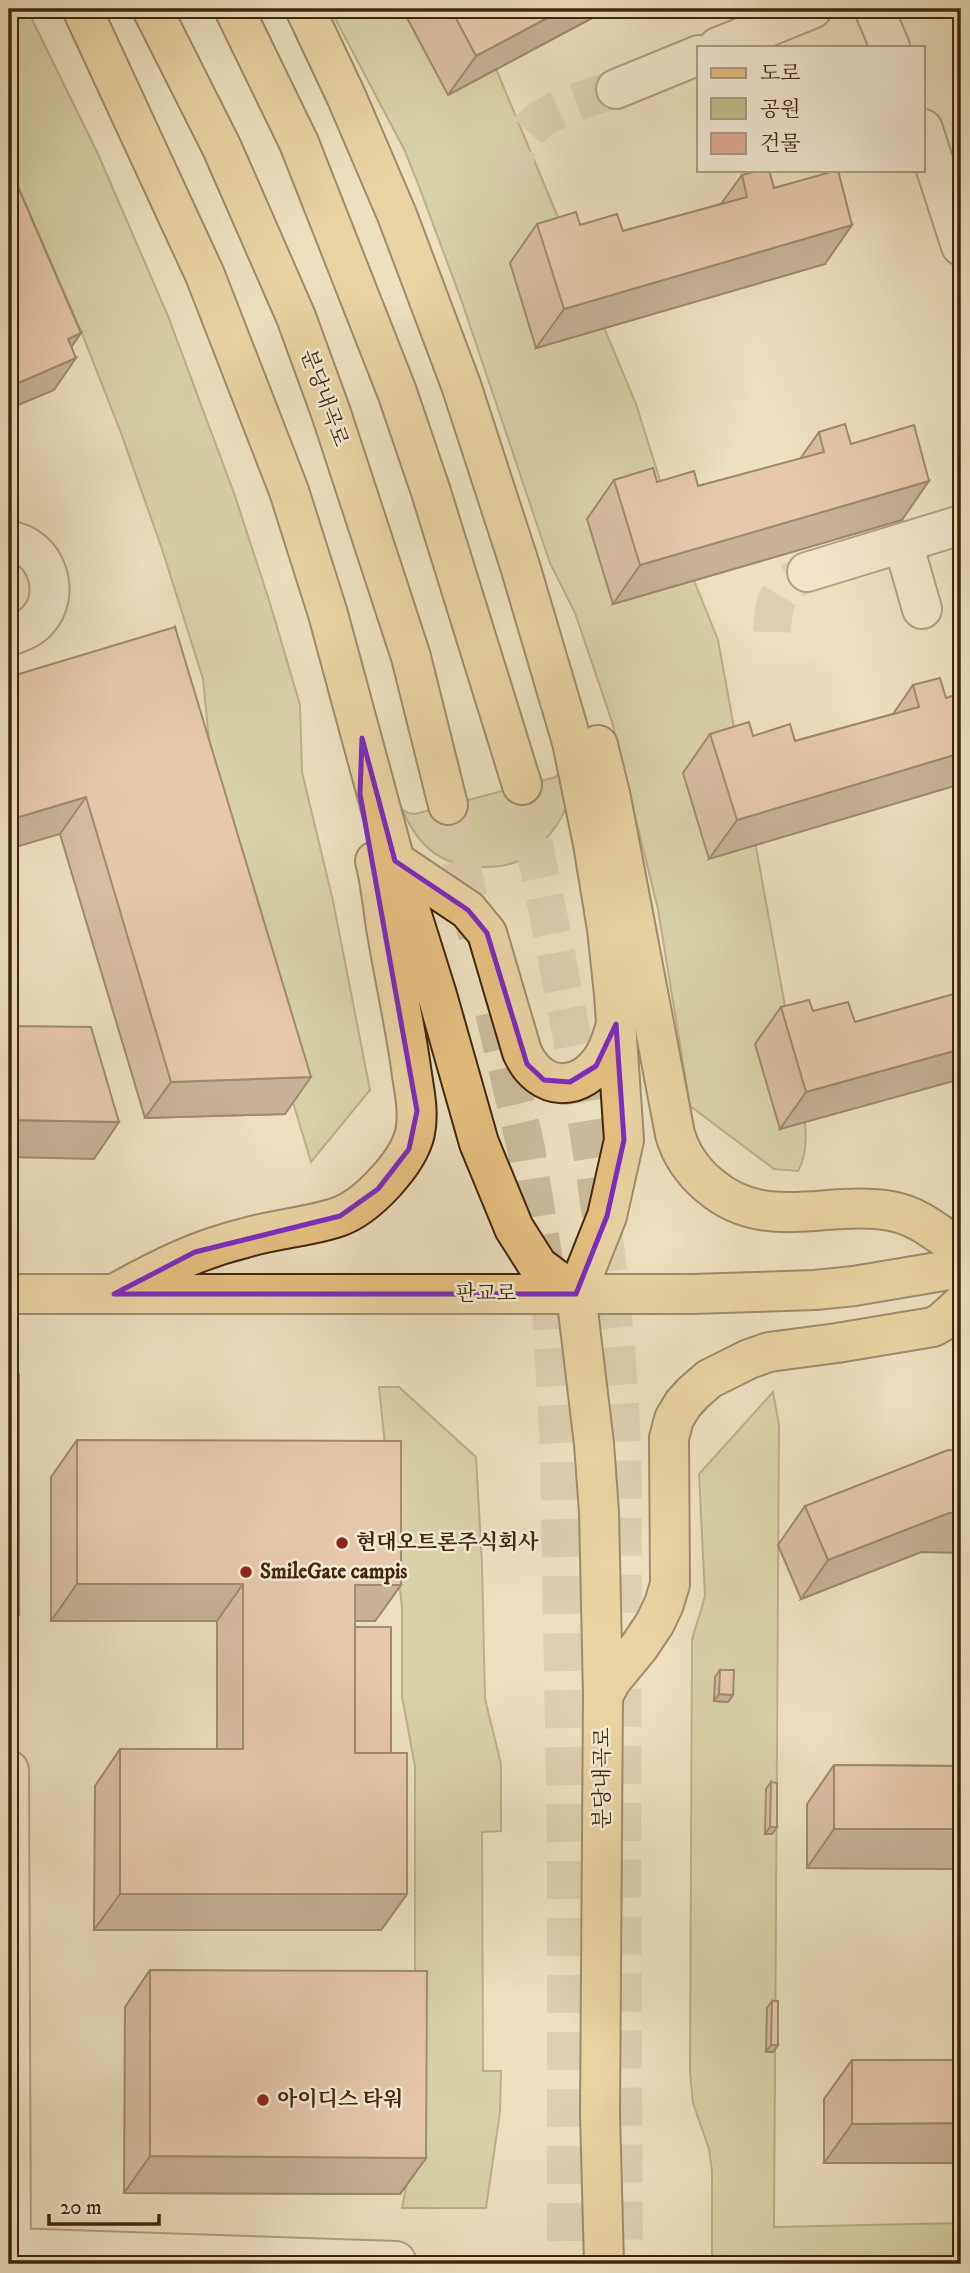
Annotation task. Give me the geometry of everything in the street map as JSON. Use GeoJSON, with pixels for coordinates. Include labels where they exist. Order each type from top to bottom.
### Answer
{"type":"FeatureCollection","features":[{"type":"Feature","properties":{"kind":"main road"},"geometry":{"type":"LineString","coordinates":[[82,9],[205,275],[289,491],[328,614],[396,860],[479,1143],[514,1228],[538,1266],[576,1294],[607,1216],[625,1140],[607,929],[572,742],[486,457],[417,265],[346,96],[305,9]]}},
{"type":"Feature","properties":{"kind":"main road","name":"분당내곡로"},"geometry":{"type":"LineString","coordinates":[[152,9],[222,148],[296,317],[331,413],[408,646],[448,805]]}},
{"type":"Feature","properties":{"kind":"main road"},"geometry":{"type":"LineString","coordinates":[[234,9],[299,143],[397,392],[522,785]]}},
{"type":"Feature","properties":{"kind":"main road"},"geometry":{"type":"LineString","coordinates":[[547,656],[590,715],[611,799],[672,1120],[678,1143],[690,1165],[716,1191],[747,1208],[768,1212],[840,1208],[906,1214],[929,1226],[961,1249]]}},
{"type":"Feature","properties":{"kind":"main road"},"geometry":{"type":"LineString","coordinates":[[114,1294],[195,1252],[340,1216],[378,1189],[409,1149],[414,1136],[417,1111],[405,1024],[379,878],[360,794],[362,738]]}},
{"type":"Feature","properties":{"kind":"main road"},"geometry":{"type":"LineString","coordinates":[[396,860],[468,910],[487,933],[522,1052],[527,1064],[544,1080],[551,1083],[570,1082],[587,1073],[604,1056],[616,1024]]}},
{"type":"Feature","properties":{"kind":"main road","name":"판교로"},"geometry":{"type":"LineString","coordinates":[[9,1294],[692,1294],[815,1290],[961,1268]]}},
{"type":"Feature","properties":{"kind":"main road","name":"분당내곡로"},"geometry":{"type":"LineString","coordinates":[[576,1294],[598,1498],[603,1696],[600,2114],[604,2264]]}},
{"type":"Feature","properties":{"kind":"main road"},"geometry":{"type":"LineString","coordinates":[[603,1696],[611,1681],[639,1647],[664,1604],[671,1568],[669,1438],[674,1419],[683,1404],[709,1379],[749,1359],[769,1352],[933,1327],[961,1305]]}},
{"type":"Feature","properties":{"kind":"street"},"geometry":{"type":"LineString","coordinates":[[720,46],[812,9]]}},
{"type":"Feature","properties":{"kind":"street"},"geometry":{"type":"LineString","coordinates":[[874,9],[890,46]]}},
{"type":"Feature","properties":{"kind":"street"},"geometry":{"type":"LineString","coordinates":[[616,89],[697,56]]}},
{"type":"Feature","properties":{"kind":"street"},"geometry":{"type":"LineString","coordinates":[[925,134],[961,246]]}},
{"type":"Feature","properties":{"kind":"street"},"geometry":{"type":"LineString","coordinates":[[807,572],[961,525]]}},
{"type":"Feature","properties":{"kind":"street"},"geometry":{"type":"LineString","coordinates":[[9,541],[28,547],[40,558],[48,573],[50,590],[47,606],[38,620],[25,631],[9,636]]}},
{"type":"Feature","properties":{"kind":"street"},"geometry":{"type":"LineString","coordinates":[[903,543],[922,609]]}},
{"type":"Feature","properties":{"kind":"street"},"geometry":{"type":"LineString","coordinates":[[9,1770],[11,2256],[396,2261]]}},
{"type":"Feature","properties":{"kind":"highlighted area"},"geometry":{"type":"Polygon","coordinates":[[[362,738],[395,861],[468,910],[487,933],[527,1064],[544,1080],[570,1082],[596,1066],[616,1024],[624,1140],[607,1216],[576,1294],[114,1294],[195,1252],[340,1216],[378,1189],[409,1149],[417,1111],[360,794],[362,738]]]}},
{"type":"Feature","properties":{"kind":"green space"},"geometry":{"type":"Polygon","coordinates":[[[9,9],[27,9],[98,154],[168,316],[235,496],[300,705],[302,772],[333,901],[370,1090],[311,1162],[280,1059],[214,792],[203,679],[162,549],[121,433],[81,331],[9,166],[9,9]]]}},
{"type":"Feature","properties":{"kind":"green space"},"geometry":{"type":"Polygon","coordinates":[[[330,9],[471,9],[636,404],[683,553],[718,640],[803,1104],[805,1147],[798,1171],[774,1169],[690,1106],[658,909],[612,722],[575,613],[550,563],[462,302],[417,181],[404,149],[330,9]]]}},
{"type":"Feature","properties":{"kind":"green space"},"geometry":{"type":"Polygon","coordinates":[[[559,773],[566,800],[561,818],[536,849],[514,863],[485,867],[444,859],[416,835],[402,809],[415,814],[556,777],[559,773]]]}},
{"type":"Feature","properties":{"kind":"green space"},"geometry":{"type":"Polygon","coordinates":[[[379,1387],[399,1387],[476,1457],[485,1699],[501,1764],[501,1831],[482,1832],[483,2071],[501,2071],[500,2112],[486,2208],[402,2208],[415,2143],[415,1766],[402,1697],[402,1608],[379,1387]]]}},
{"type":"Feature","properties":{"kind":"green space"},"geometry":{"type":"Polygon","coordinates":[[[773,1392],[779,1425],[774,2227],[961,2223],[961,2264],[712,2264],[712,2171],[709,2149],[693,2103],[690,2073],[692,1641],[705,1595],[699,1474],[773,1392]]]}},
{"type":"Feature","properties":{"kind":"building"},"geometry":{"type":"Polygon","coordinates":[[[451,9],[564,9],[476,56],[451,9]]]}},
{"type":"Feature","properties":{"kind":"building"},"geometry":{"type":"Polygon","coordinates":[[[9,166],[81,333],[68,339],[76,358],[9,387],[9,166]]]}},
{"type":"Feature","properties":{"kind":"building"},"geometry":{"type":"Polygon","coordinates":[[[770,172],[774,188],[839,172],[852,225],[564,309],[537,224],[576,212],[580,225],[617,214],[623,231],[747,197],[742,175],[770,172]]]}},
{"type":"Feature","properties":{"kind":"building"},"geometry":{"type":"Polygon","coordinates":[[[845,424],[851,444],[914,425],[929,481],[640,565],[614,480],[653,468],[657,482],[694,471],[698,486],[824,452],[819,432],[845,424]]]}},
{"type":"Feature","properties":{"kind":"building"},"geometry":{"type":"Polygon","coordinates":[[[175,627],[311,1077],[171,1082],[86,797],[9,820],[9,677],[175,627]]]}},
{"type":"Feature","properties":{"kind":"building"},"geometry":{"type":"Polygon","coordinates":[[[940,678],[946,698],[961,693],[961,753],[737,820],[710,734],[749,722],[753,736],[790,724],[795,741],[919,707],[913,685],[940,678]]]}},
{"type":"Feature","properties":{"kind":"building"},"geometry":{"type":"Polygon","coordinates":[[[9,991],[18,1026],[9,1026],[9,991]]]}},
{"type":"Feature","properties":{"kind":"building"},"geometry":{"type":"Polygon","coordinates":[[[961,992],[961,1049],[806,1092],[781,1007],[809,1000],[813,1011],[848,1002],[855,1022],[961,992]]]}},
{"type":"Feature","properties":{"kind":"building"},"geometry":{"type":"Polygon","coordinates":[[[9,1026],[91,1027],[119,1122],[9,1120],[9,1026]]]}},
{"type":"Feature","properties":{"kind":"building"},"geometry":{"type":"Polygon","coordinates":[[[9,1374],[19,1374],[19,1615],[9,1615],[9,1374]]]}},
{"type":"Feature","properties":{"kind":"building"},"geometry":{"type":"Polygon","coordinates":[[[77,1440],[401,1441],[401,1585],[355,1585],[355,1753],[407,1753],[407,1894],[120,1894],[120,1749],[243,1749],[243,1584],[77,1584],[77,1440]]]}},
{"type":"Feature","properties":{"kind":"building"},"geometry":{"type":"Polygon","coordinates":[[[948,1450],[961,1451],[961,1513],[949,1513],[828,1560],[805,1506],[948,1450]]]}},
{"type":"Feature","properties":{"kind":"building"},"geometry":{"type":"Polygon","coordinates":[[[355,1627],[391,1627],[391,1753],[355,1753],[355,1627]]]}},
{"type":"Feature","properties":{"kind":"building"},"geometry":{"type":"Polygon","coordinates":[[[720,1670],[734,1670],[733,1695],[719,1694],[720,1670]]]}},
{"type":"Feature","properties":{"kind":"building"},"geometry":{"type":"Polygon","coordinates":[[[834,1765],[961,1766],[961,1829],[834,1829],[834,1765]]]}},
{"type":"Feature","properties":{"kind":"building"},"geometry":{"type":"Polygon","coordinates":[[[771,1782],[777,1783],[777,1827],[770,1827],[771,1782]]]}},
{"type":"Feature","properties":{"kind":"building","name":"아이디스 타워"},"geometry":{"type":"Polygon","coordinates":[[[150,1970],[427,1971],[426,2158],[150,2156],[150,1970]]]}},
{"type":"Feature","properties":{"kind":"building"},"geometry":{"type":"Polygon","coordinates":[[[772,2001],[778,2001],[778,2045],[771,2045],[772,2001]]]}},
{"type":"Feature","properties":{"kind":"building"},"geometry":{"type":"Polygon","coordinates":[[[852,2060],[961,2060],[961,2123],[852,2124],[852,2060]]]}},
{"type":"Feature","properties":{"kind":"tunnel"},"geometry":{"type":"LineString","coordinates":[[521,184],[515,163],[518,147],[526,133],[552,112],[616,89]]}},
{"type":"Feature","properties":{"kind":"tunnel"},"geometry":{"type":"LineString","coordinates":[[772,632],[776,603],[783,589],[807,572]]}},
{"type":"Feature","properties":{"kind":"tunnel"},"geometry":{"type":"LineString","coordinates":[[522,785],[589,1135],[613,1312],[620,1401],[623,1490],[624,2264]]}},
{"type":"Feature","properties":{"kind":"tunnel"},"geometry":{"type":"LineString","coordinates":[[448,805],[477,936]]}},
{"type":"Feature","properties":{"kind":"tunnel"},"geometry":{"type":"LineString","coordinates":[[494,1012],[526,1148],[551,1306],[559,1450],[566,1843],[566,2264]]}},
{"type":"Feature","properties":{"kind":"place","name":"현대오트론주식회사"},"geometry":{"type":"Point","coordinates":[342,1543]}},
{"type":"Feature","properties":{"kind":"place","name":"SmileGate campis"},"geometry":{"type":"Point","coordinates":[246,1572]}},
{"type":"Feature","properties":{"kind":"place","name":"아이디스 타워"},"geometry":{"type":"Point","coordinates":[263,2100]}}]}
